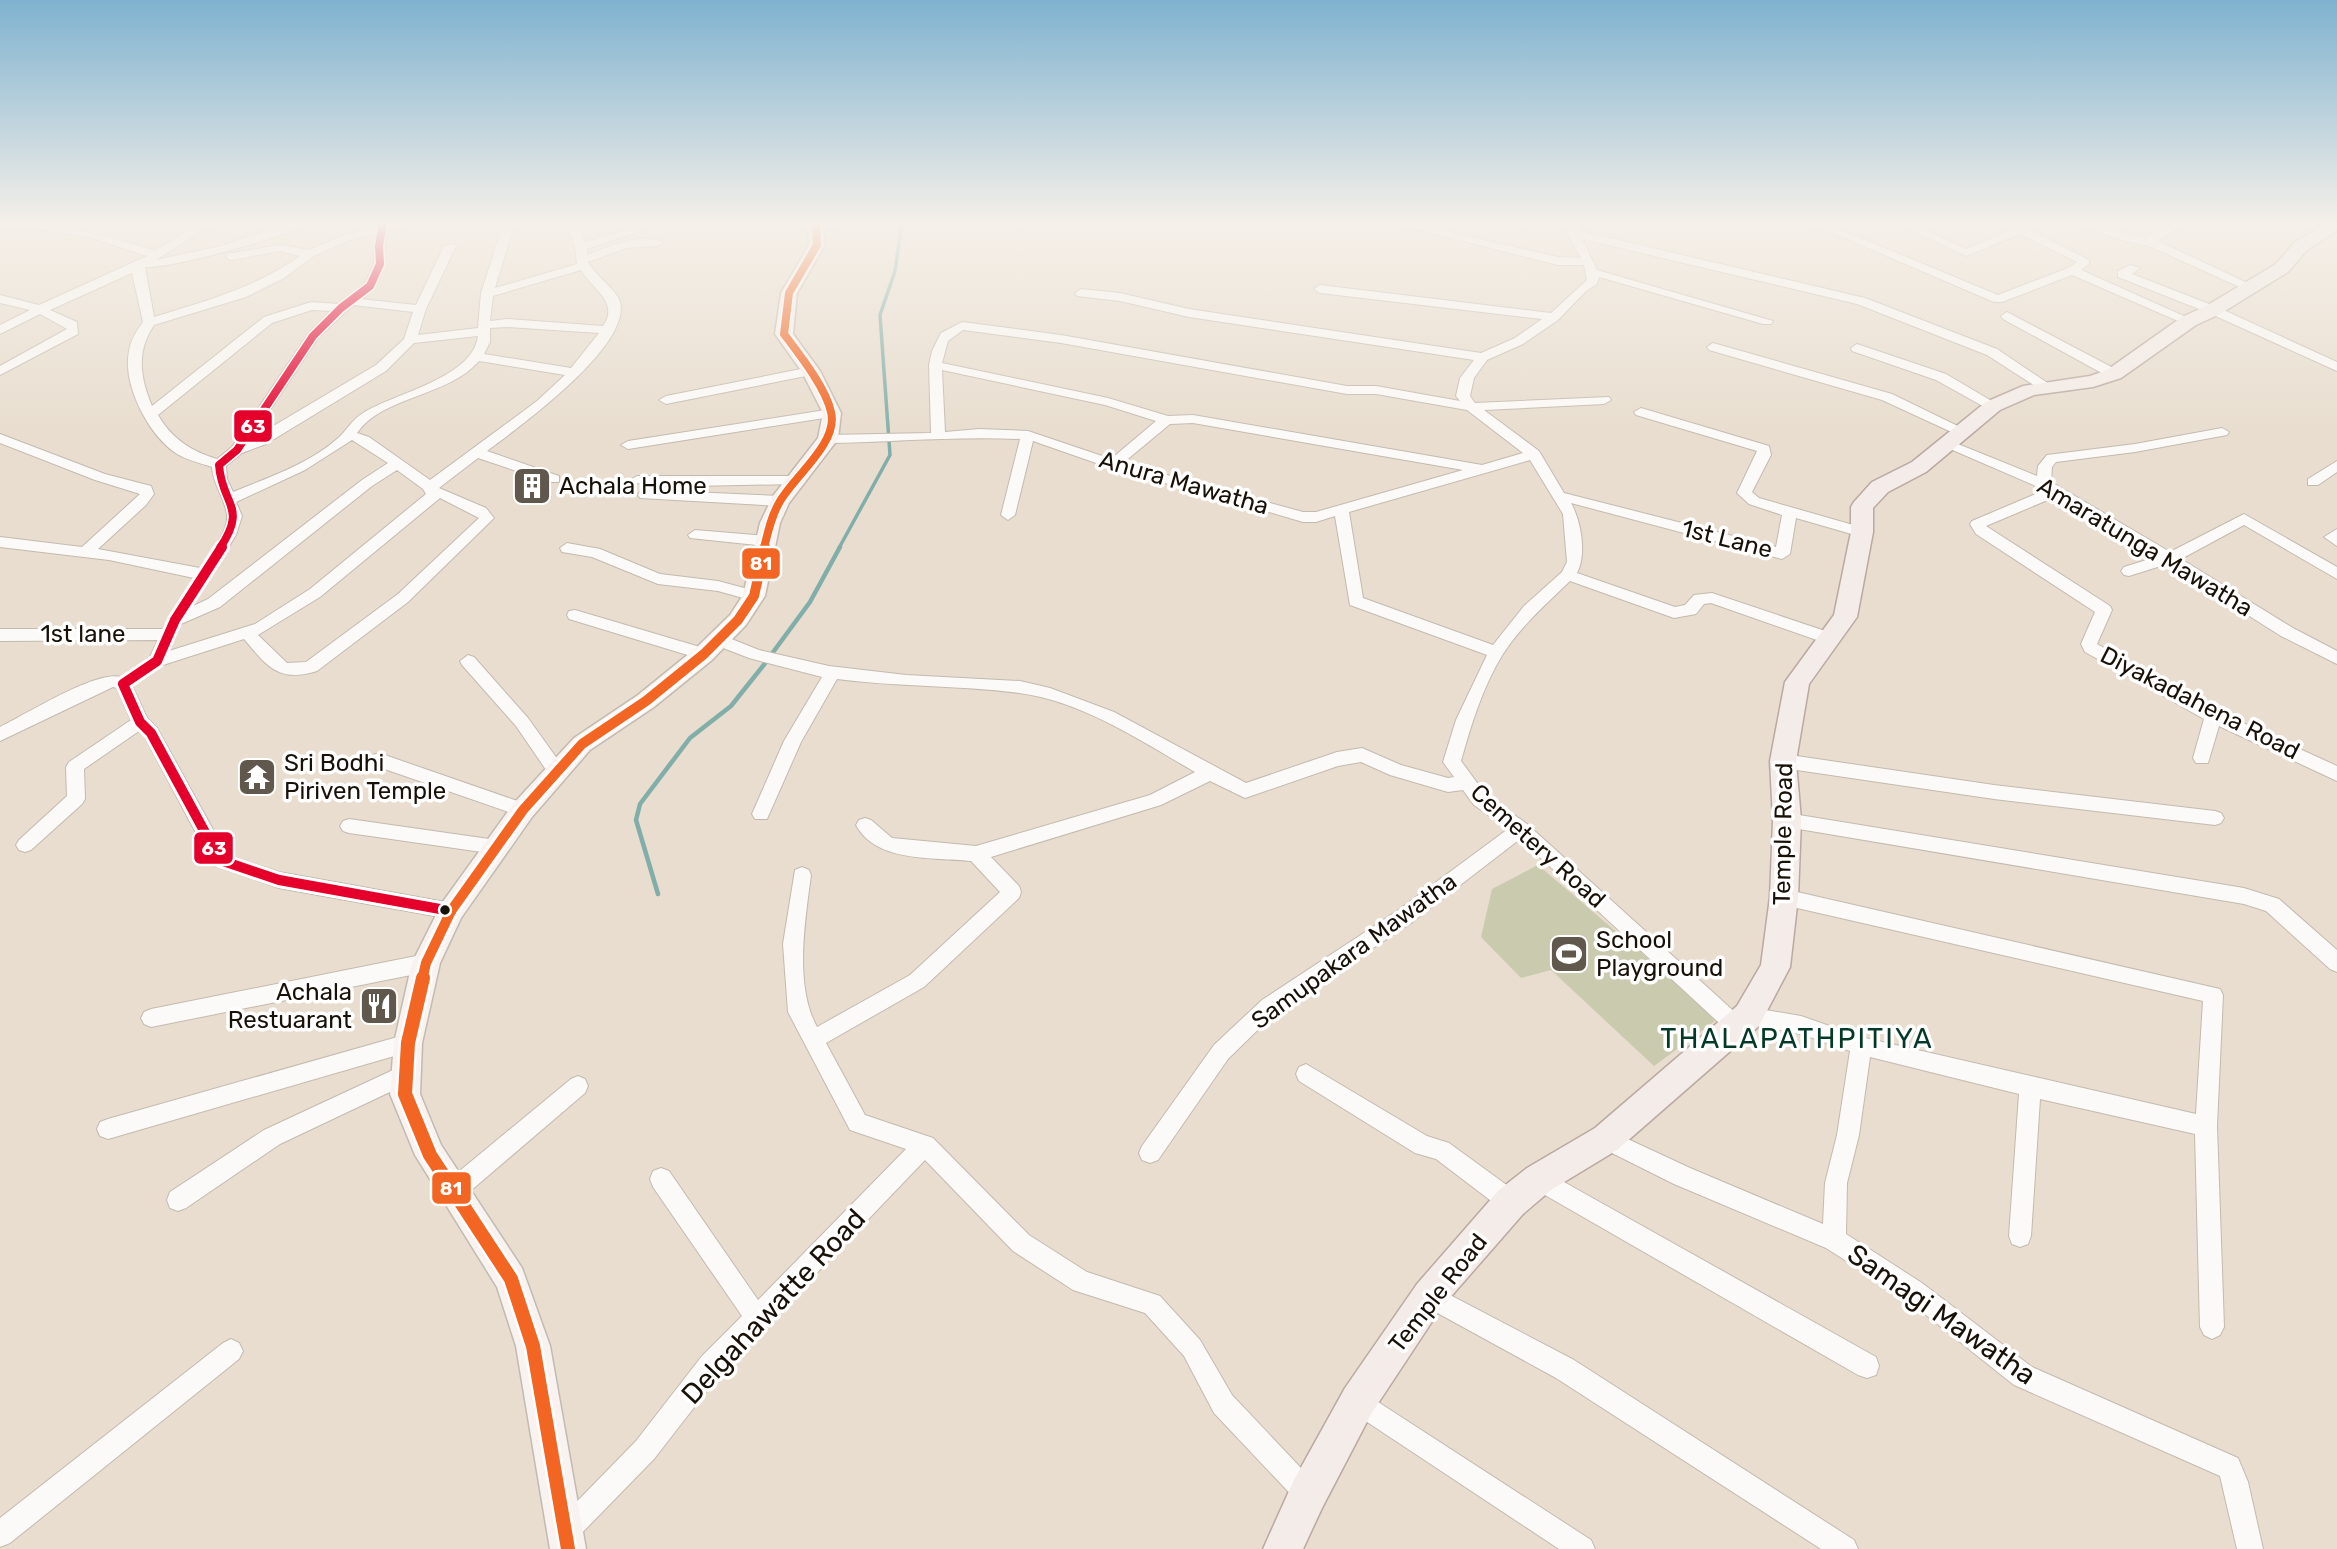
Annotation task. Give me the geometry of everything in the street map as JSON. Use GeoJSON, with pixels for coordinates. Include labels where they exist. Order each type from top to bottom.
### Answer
{"type":"FeatureCollection","features":[{"type":"Feature","properties":{"kind":"main road"},"geometry":{"type":"LineString","coordinates":[[567,1540],[533,1346],[511,1279],[430,1155],[405,1094],[408,1043],[426,963],[450,911],[523,810],[582,744],[646,701],[712,647],[738,620],[754,596],[770,523],[780,501],[828,439],[832,413],[811,371],[785,334],[789,294]]}},
{"type":"Feature","properties":{"kind":"main road","name":"Temple Road"},"geometry":{"type":"LineString","coordinates":[[1283,1549],[1308,1493],[1357,1401],[1429,1296],[1511,1202],[1539,1179],[1606,1139],[1743,1022],[1775,967],[1784,897],[1787,820],[1783,761],[1797,682],[1845,617],[1862,533],[1862,507],[1880,487],[1919,467],[1993,406],[2030,390],[2093,381],[2114,374],[2201,315],[2237,294]]}},
{"type":"Feature","properties":{"kind":"street"},"geometry":{"type":"LineString","coordinates":[[0,330],[73,294]]}},
{"type":"Feature","properties":{"kind":"street"},"geometry":{"type":"LineString","coordinates":[[145,294],[149,322]]}},
{"type":"Feature","properties":{"kind":"street"},"geometry":{"type":"LineString","coordinates":[[157,661],[171,628],[202,574],[229,535],[236,516],[219,472],[180,449],[149,415],[132,365],[143,329],[149,322],[238,294]]}},
{"type":"Feature","properties":{"kind":"street"},"geometry":{"type":"LineString","coordinates":[[219,472],[237,450],[313,337],[359,294]]}},
{"type":"Feature","properties":{"kind":"street"},"geometry":{"type":"LineString","coordinates":[[237,450],[261,441],[381,368],[410,340],[427,294]]}},
{"type":"Feature","properties":{"kind":"street"},"geometry":{"type":"LineString","coordinates":[[230,499],[280,477],[342,443],[355,424],[380,409],[450,377],[482,349],[484,312],[489,294]]}},
{"type":"Feature","properties":{"kind":"street"},"geometry":{"type":"LineString","coordinates":[[123,684],[157,661],[261,628],[315,593],[478,453],[542,404],[586,360],[615,318],[613,299],[608,294]]}},
{"type":"Feature","properties":{"kind":"street"},"geometry":{"type":"LineString","coordinates":[[1094,294],[1120,297],[1188,313],[1482,357]]}},
{"type":"Feature","properties":{"kind":"street"},"geometry":{"type":"LineString","coordinates":[[1364,294],[1554,317]]}},
{"type":"Feature","properties":{"kind":"street"},"geometry":{"type":"LineString","coordinates":[[1576,294],[1554,317],[1519,341],[1482,357],[1467,378],[1463,396],[1471,407],[1534,454],[1560,496],[1570,514],[1575,562],[1568,575],[1674,613],[1690,610],[1699,599],[1712,598],[1831,639]]}},
{"type":"Feature","properties":{"kind":"street"},"geometry":{"type":"LineString","coordinates":[[1680,294],[1767,321]]}},
{"type":"Feature","properties":{"kind":"street"},"geometry":{"type":"LineString","coordinates":[[1835,294],[1861,301],[1992,352],[2048,388]]}},
{"type":"Feature","properties":{"kind":"street"},"geometry":{"type":"LineString","coordinates":[[1987,294],[1998,299],[2010,294]]}},
{"type":"Feature","properties":{"kind":"street"},"geometry":{"type":"LineString","coordinates":[[2140,294],[2337,367]]}},
{"type":"Feature","properties":{"kind":"street"},"geometry":{"type":"LineString","coordinates":[[2161,294],[2201,315]]}},
{"type":"Feature","properties":{"kind":"street"},"geometry":{"type":"LineString","coordinates":[[0,299],[15,300],[39,309],[73,325],[74,331],[0,371]]}},
{"type":"Feature","properties":{"kind":"street"},"geometry":{"type":"LineString","coordinates":[[149,415],[268,320],[311,306],[346,304],[420,309]]}},
{"type":"Feature","properties":{"kind":"street"},"geometry":{"type":"LineString","coordinates":[[2007,316],[2114,374]]}},
{"type":"Feature","properties":{"kind":"street"},"geometry":{"type":"LineString","coordinates":[[410,340],[507,323],[609,330]]}},
{"type":"Feature","properties":{"kind":"street"},"geometry":{"type":"LineString","coordinates":[[938,437],[935,365],[941,341],[950,330],[962,326],[1061,339],[1320,386],[1376,390],[1471,407],[1604,400]]}},
{"type":"Feature","properties":{"kind":"street","name":"Amaratunga Mawatha"},"geometry":{"type":"LineString","coordinates":[[1713,347],[1887,397],[1956,438],[2051,487],[2171,558],[2287,632],[2337,658]]}},
{"type":"Feature","properties":{"kind":"street"},"geometry":{"type":"LineString","coordinates":[[1857,348],[1941,377],[1993,406]]}},
{"type":"Feature","properties":{"kind":"street"},"geometry":{"type":"LineString","coordinates":[[475,357],[572,372]]}},
{"type":"Feature","properties":{"kind":"street"},"geometry":{"type":"LineString","coordinates":[[935,365],[1083,396],[1167,420],[1193,419],[1482,469]]}},
{"type":"Feature","properties":{"kind":"street"},"geometry":{"type":"LineString","coordinates":[[666,400],[811,371]]}},
{"type":"Feature","properties":{"kind":"street"},"geometry":{"type":"LineString","coordinates":[[1641,412],[1764,449],[1764,455],[1744,493],[1754,501],[1790,512]]}},
{"type":"Feature","properties":{"kind":"street"},"geometry":{"type":"LineString","coordinates":[[628,445],[832,413]]}},
{"type":"Feature","properties":{"kind":"street"},"geometry":{"type":"LineString","coordinates":[[1112,465],[1140,439],[1167,420]]}},
{"type":"Feature","properties":{"kind":"street"},"geometry":{"type":"LineString","coordinates":[[2051,487],[2045,466],[2052,458],[2135,448],[2222,432]]}},
{"type":"Feature","properties":{"kind":"street","name":"Anura Mawatha"},"geometry":{"type":"LineString","coordinates":[[828,439],[938,437],[979,433],[1028,435],[1112,465],[1303,517],[1316,517],[1534,454]]}},
{"type":"Feature","properties":{"kind":"street"},"geometry":{"type":"LineString","coordinates":[[248,633],[281,669],[294,672],[311,667],[403,598],[487,518],[481,511],[434,490],[365,440],[350,435]]}},
{"type":"Feature","properties":{"kind":"street"},"geometry":{"type":"LineString","coordinates":[[1008,515],[1028,435]]}},
{"type":"Feature","properties":{"kind":"street"},"geometry":{"type":"LineString","coordinates":[[0,438],[100,477],[146,489],[147,494],[141,502],[85,552]]}},
{"type":"Feature","properties":{"kind":"street"},"geometry":{"type":"LineString","coordinates":[[0,455],[17,444]]}},
{"type":"Feature","properties":{"kind":"street"},"geometry":{"type":"LineString","coordinates":[[478,453],[554,479]]}},
{"type":"Feature","properties":{"kind":"street"},"geometry":{"type":"LineString","coordinates":[[171,628],[214,604],[367,483],[398,463]]}},
{"type":"Feature","properties":{"kind":"street"},"geometry":{"type":"LineString","coordinates":[[2313,482],[2337,465]]}},
{"type":"Feature","properties":{"kind":"street"},"geometry":{"type":"LineString","coordinates":[[637,481],[796,480]]}},
{"type":"Feature","properties":{"kind":"street","name":"Diyakadahena Road"},"geometry":{"type":"LineString","coordinates":[[2051,487],[1977,524],[1981,531],[2104,610],[2088,644],[2091,649],[2213,716],[2337,774]]}},
{"type":"Feature","properties":{"kind":"street"},"geometry":{"type":"LineString","coordinates":[[645,495],[780,501]]}},
{"type":"Feature","properties":{"kind":"street","name":"1st Lane"},"geometry":{"type":"LineString","coordinates":[[1560,496],[1782,554],[1790,512],[1862,533]]}},
{"type":"Feature","properties":{"kind":"street"},"geometry":{"type":"LineString","coordinates":[[1341,510],[1356,601],[1496,652]]}},
{"type":"Feature","properties":{"kind":"street"},"geometry":{"type":"LineString","coordinates":[[2129,571],[2171,558],[2244,519],[2337,574]]}},
{"type":"Feature","properties":{"kind":"street"},"geometry":{"type":"LineString","coordinates":[[2337,534],[2331,537],[2337,541]]}},
{"type":"Feature","properties":{"kind":"street"},"geometry":{"type":"LineString","coordinates":[[695,535],[766,541]]}},
{"type":"Feature","properties":{"kind":"street"},"geometry":{"type":"LineString","coordinates":[[0,542],[85,552],[202,574]]}},
{"type":"Feature","properties":{"kind":"street"},"geometry":{"type":"LineString","coordinates":[[567,548],[595,553],[657,579],[718,586],[754,596]]}},
{"type":"Feature","properties":{"kind":"street","name":"Cemetery Road"},"geometry":{"type":"LineString","coordinates":[[1568,575],[1530,610],[1496,652],[1464,720],[1452,762],[1480,800],[1521,829],[1743,1022]]}},
{"type":"Feature","properties":{"kind":"street"},"geometry":{"type":"LineString","coordinates":[[575,615],[832,673],[1043,691],[1126,724],[1209,773],[1245,790],[1337,760],[1362,755],[1396,770],[1448,785],[1467,782]]}},
{"type":"Feature","properties":{"kind":"street","name":"1st lane"},"geometry":{"type":"LineString","coordinates":[[0,635],[171,628]]}},
{"type":"Feature","properties":{"kind":"street"},"geometry":{"type":"LineString","coordinates":[[468,662],[522,722],[557,772]]}},
{"type":"Feature","properties":{"kind":"street"},"geometry":{"type":"LineString","coordinates":[[761,814],[793,741],[832,673]]}},
{"type":"Feature","properties":{"kind":"street"},"geometry":{"type":"LineString","coordinates":[[0,735],[97,686],[113,681],[123,684],[140,722],[151,733],[220,860],[279,880],[450,911]]}},
{"type":"Feature","properties":{"kind":"street"},"geometry":{"type":"LineString","coordinates":[[2203,758],[2213,716]]}},
{"type":"Feature","properties":{"kind":"street"},"geometry":{"type":"LineString","coordinates":[[25,845],[76,799],[75,767],[140,722]]}},
{"type":"Feature","properties":{"kind":"street"},"geometry":{"type":"LineString","coordinates":[[379,760],[523,810]]}},
{"type":"Feature","properties":{"kind":"street"},"geometry":{"type":"LineString","coordinates":[[1783,761],[1994,792],[2215,818]]}},
{"type":"Feature","properties":{"kind":"street"},"geometry":{"type":"LineString","coordinates":[[865,825],[888,845],[976,854],[1155,800],[1209,773]]}},
{"type":"Feature","properties":{"kind":"street"},"geometry":{"type":"LineString","coordinates":[[1787,820],[2244,896],[2272,905],[2312,937],[2337,963]]}},
{"type":"Feature","properties":{"kind":"street"},"geometry":{"type":"LineString","coordinates":[[349,826],[496,847]]}},
{"type":"Feature","properties":{"kind":"street","name":"Samupakara Mawatha"},"geometry":{"type":"LineString","coordinates":[[1150,1153],[1221,1052],[1269,1006],[1404,917],[1521,829]]}},
{"type":"Feature","properties":{"kind":"street"},"geometry":{"type":"LineString","coordinates":[[813,1040],[917,981],[1012,892],[976,854]]}},
{"type":"Feature","properties":{"kind":"street"},"geometry":{"type":"LineString","coordinates":[[802,875],[793,944],[798,1012],[858,1123],[925,1145],[1021,1243],[1082,1282],[1152,1304],[1192,1348],[1223,1405],[1308,1493]]}},
{"type":"Feature","properties":{"kind":"street"},"geometry":{"type":"LineString","coordinates":[[1784,897],[2213,995],[2206,1126],[2212,1327]]}},
{"type":"Feature","properties":{"kind":"street"},"geometry":{"type":"LineString","coordinates":[[151,1018],[426,963]]}},
{"type":"Feature","properties":{"kind":"street"},"geometry":{"type":"LineString","coordinates":[[1743,1022],[1801,1025],[1861,1046],[2206,1126]]}},
{"type":"Feature","properties":{"kind":"street"},"geometry":{"type":"LineString","coordinates":[[108,1129],[408,1043]]}},
{"type":"Feature","properties":{"kind":"street","name":"Samagi Mawatha"},"geometry":{"type":"LineString","coordinates":[[1861,1046],[1848,1135],[1836,1183],[1834,1240],[1914,1291],[2023,1376],[2229,1467],[2250,1549]]}},
{"type":"Feature","properties":{"kind":"street"},"geometry":{"type":"LineString","coordinates":[[178,1200],[272,1137],[406,1074]]}},
{"type":"Feature","properties":{"kind":"street"},"geometry":{"type":"LineString","coordinates":[[1306,1074],[1423,1146],[1441,1150],[1511,1202]]}},
{"type":"Feature","properties":{"kind":"street"},"geometry":{"type":"LineString","coordinates":[[453,1191],[578,1086]]}},
{"type":"Feature","properties":{"kind":"street"},"geometry":{"type":"LineString","coordinates":[[2021,1236],[2030,1087]]}},
{"type":"Feature","properties":{"kind":"street"},"geometry":{"type":"LineString","coordinates":[[1606,1139],[1682,1176],[1834,1240]]}},
{"type":"Feature","properties":{"kind":"street","name":"Delgahawatte Road"},"geometry":{"type":"LineString","coordinates":[[567,1540],[645,1450],[710,1365],[925,1145]]}},
{"type":"Feature","properties":{"kind":"street"},"geometry":{"type":"LineString","coordinates":[[661,1179],[757,1318]]}},
{"type":"Feature","properties":{"kind":"street"},"geometry":{"type":"LineString","coordinates":[[1539,1179],[1867,1366]]}},
{"type":"Feature","properties":{"kind":"street"},"geometry":{"type":"LineString","coordinates":[[1429,1296],[1565,1369],[1845,1549]]}},
{"type":"Feature","properties":{"kind":"street"},"geometry":{"type":"LineString","coordinates":[[1,1535],[231,1351]]}},
{"type":"Feature","properties":{"kind":"street"},"geometry":{"type":"LineString","coordinates":[[1357,1401],[1582,1549]]}},
{"type":"Feature","properties":{"kind":"green space","name":"School Playground"},"geometry":{"type":"Polygon","coordinates":[[[1538,865],[1685,990],[1715,1021],[1654,1066],[1551,970],[1521,978],[1481,937],[1492,889],[1538,865]]]}},
{"type":"Feature","properties":{"kind":"building","name":"Achala Home"},"geometry":{"type":"Polygon","coordinates":[[[530,478],[546,486],[534,494],[518,486],[530,478]]]}},
{"type":"Feature","properties":{"kind":"waterway"},"geometry":{"type":"LineString","coordinates":[[839,548],[890,455],[880,315],[887,294]]}},
{"type":"Feature","properties":{"kind":"waterway"},"geometry":{"type":"LineString","coordinates":[[771,655],[810,602],[840,547]]}},
{"type":"Feature","properties":{"kind":"waterway"},"geometry":{"type":"LineString","coordinates":[[658,894],[636,820],[640,804],[690,738],[731,706],[766,662]]}},
{"type":"Feature","properties":{"kind":"transit line","name":"63"},"geometry":{"type":"LineString","coordinates":[[359,294],[313,336],[237,450],[219,465],[220,479],[235,516],[229,535],[175,620],[157,661],[123,684],[140,722],[151,733],[220,860],[279,880],[451,911]]}},
{"type":"Feature","properties":{"kind":"transit line","name":"81"},"geometry":{"type":"LineString","coordinates":[[568,1549],[533,1346],[511,1279],[430,1155],[405,1094],[408,1043],[426,963],[451,911],[523,810],[582,744],[646,701],[704,654],[738,620],[754,596],[770,523],[780,501],[828,439],[832,413],[811,371],[784,334],[789,294]]}},
{"type":"Feature","properties":{"kind":"place","name":"Achala Home"},"geometry":{"type":"Point","coordinates":[532,486]}},
{"type":"Feature","properties":{"kind":"place","name":"Sri Bodhi Piriven Temple"},"geometry":{"type":"Point","coordinates":[257,777]}},
{"type":"Feature","properties":{"kind":"place","name":"School Playground"},"geometry":{"type":"Point","coordinates":[1569,954]}},
{"type":"Feature","properties":{"kind":"place","name":"Achala Restuarant"},"geometry":{"type":"Point","coordinates":[379,1006]}},
{"type":"Feature","properties":{"kind":"district","name":"THALAPATHPITIYA"},"geometry":{"type":"Point","coordinates":[1797,1038]}}]}
